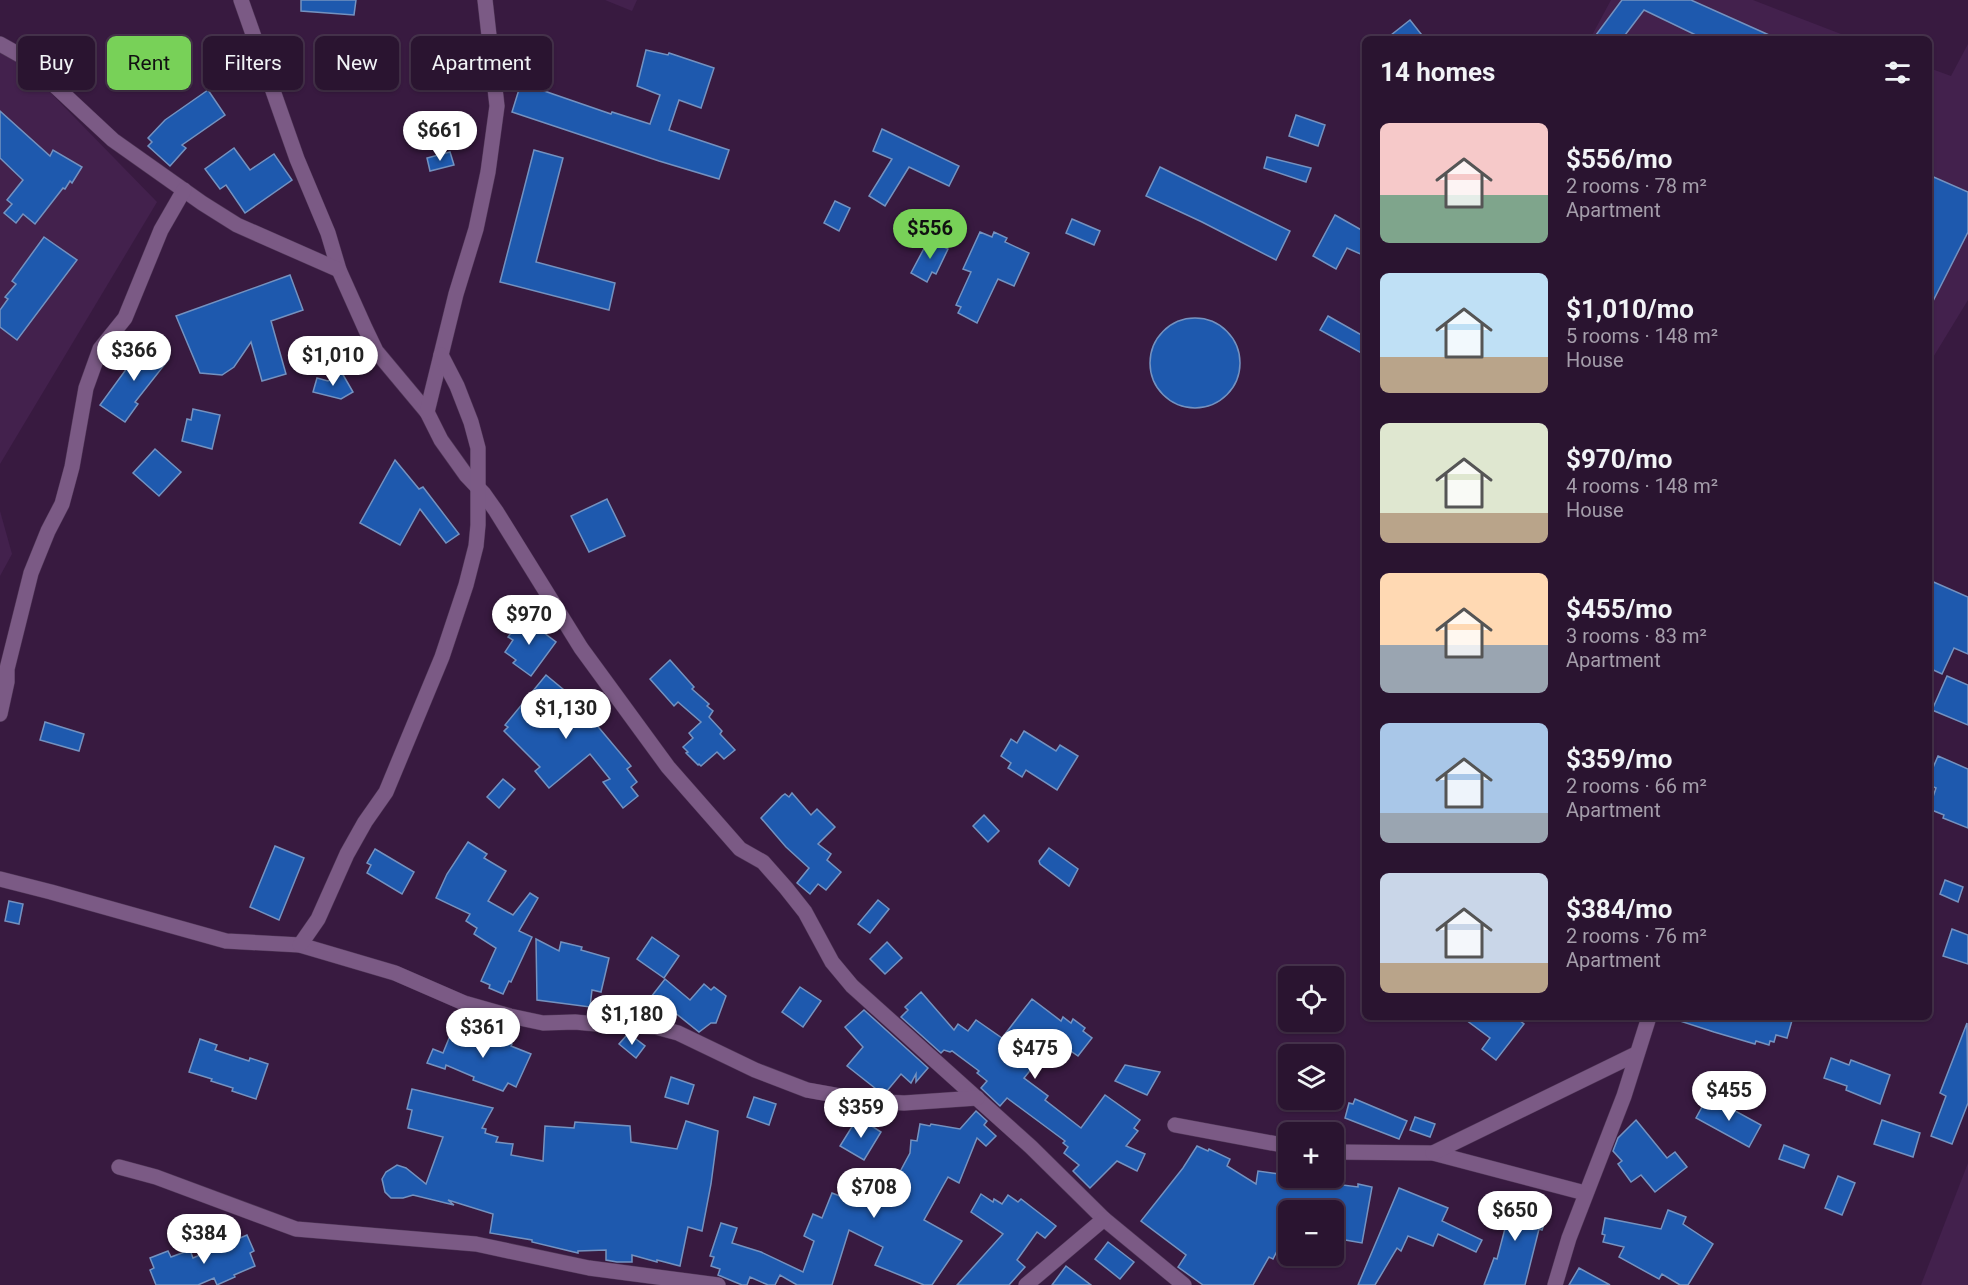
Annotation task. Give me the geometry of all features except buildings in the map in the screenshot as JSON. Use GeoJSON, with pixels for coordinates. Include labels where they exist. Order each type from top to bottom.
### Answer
{"type":"FeatureCollection","features":[{"type":"Feature","properties":{"kind":"street"},"geometry":{"type":"LineString","coordinates":[[241,0],[297,159],[328,233],[339,270],[376,351],[427,412],[441,440],[496,511],[581,648],[668,767],[740,849],[764,862],[786,888],[805,912],[832,962],[852,986],[1031,1147],[1104,1219],[1184,1285]]}},
{"type":"Feature","properties":{"kind":"street"},"geometry":{"type":"LineString","coordinates":[[427,412],[488,172],[497,106],[485,0]]}},
{"type":"Feature","properties":{"kind":"street"},"geometry":{"type":"LineString","coordinates":[[0,45],[25,58],[113,140],[184,190],[237,225],[339,270]]}},
{"type":"Feature","properties":{"kind":"street"},"geometry":{"type":"LineString","coordinates":[[0,714],[7,682],[7,669],[31,573],[62,504],[72,467],[86,388],[100,348],[125,318],[161,230],[184,190]]}},
{"type":"Feature","properties":{"kind":"street"},"geometry":{"type":"LineString","coordinates":[[300,945],[318,920],[347,854],[365,822],[386,792],[435,676],[466,585],[476,546],[478,448],[457,386],[441,355]]}},
{"type":"Feature","properties":{"kind":"street"},"geometry":{"type":"LineString","coordinates":[[0,879],[226,941],[300,945],[395,973],[464,1003],[510,1016],[543,1023],[575,1022],[656,1027],[678,1033],[755,1070],[807,1090],[868,1101],[904,1103],[977,1098]]}},
{"type":"Feature","properties":{"kind":"street"},"geometry":{"type":"LineString","coordinates":[[1555,1285],[1569,1238],[1624,1096],[1647,1020]]}},
{"type":"Feature","properties":{"kind":"street"},"geometry":{"type":"LineString","coordinates":[[1433,1153],[1636,1054]]}},
{"type":"Feature","properties":{"kind":"street"},"geometry":{"type":"LineString","coordinates":[[1175,1125],[1278,1144]]}},
{"type":"Feature","properties":{"kind":"street"},"geometry":{"type":"LineString","coordinates":[[1344,1152],[1433,1153],[1586,1194]]}},
{"type":"Feature","properties":{"kind":"street"},"geometry":{"type":"LineString","coordinates":[[119,1167],[156,1177],[296,1229],[476,1244],[589,1268],[718,1285]]}},
{"type":"Feature","properties":{"kind":"street"},"geometry":{"type":"LineString","coordinates":[[1026,1285],[1104,1219]]}},
{"type":"Feature","properties":{"kind":"shaded area"},"geometry":{"type":"Polygon","coordinates":[[[605,0],[637,0],[632,11],[605,0]]]}},
{"type":"Feature","properties":{"kind":"shaded area"},"geometry":{"type":"Polygon","coordinates":[[[1611,0],[1753,0],[1846,36],[1592,36],[1611,0]]]}},
{"type":"Feature","properties":{"kind":"shaded area"},"geometry":{"type":"Polygon","coordinates":[[[0,41],[18,59],[18,90],[48,90],[157,202],[0,464],[0,41]]]}},
{"type":"Feature","properties":{"kind":"shaded area"},"geometry":{"type":"Polygon","coordinates":[[[1968,44],[1968,300],[1932,359],[1932,69],[1951,76],[1968,44]]]}},
{"type":"Feature","properties":{"kind":"shaded area"},"geometry":{"type":"Polygon","coordinates":[[[0,511],[12,554],[0,576],[0,511]]]}},
{"type":"Feature","properties":{"kind":"shaded area"},"geometry":{"type":"Polygon","coordinates":[[[1968,1163],[1968,1285],[1921,1285],[1968,1163]]]}}]}
